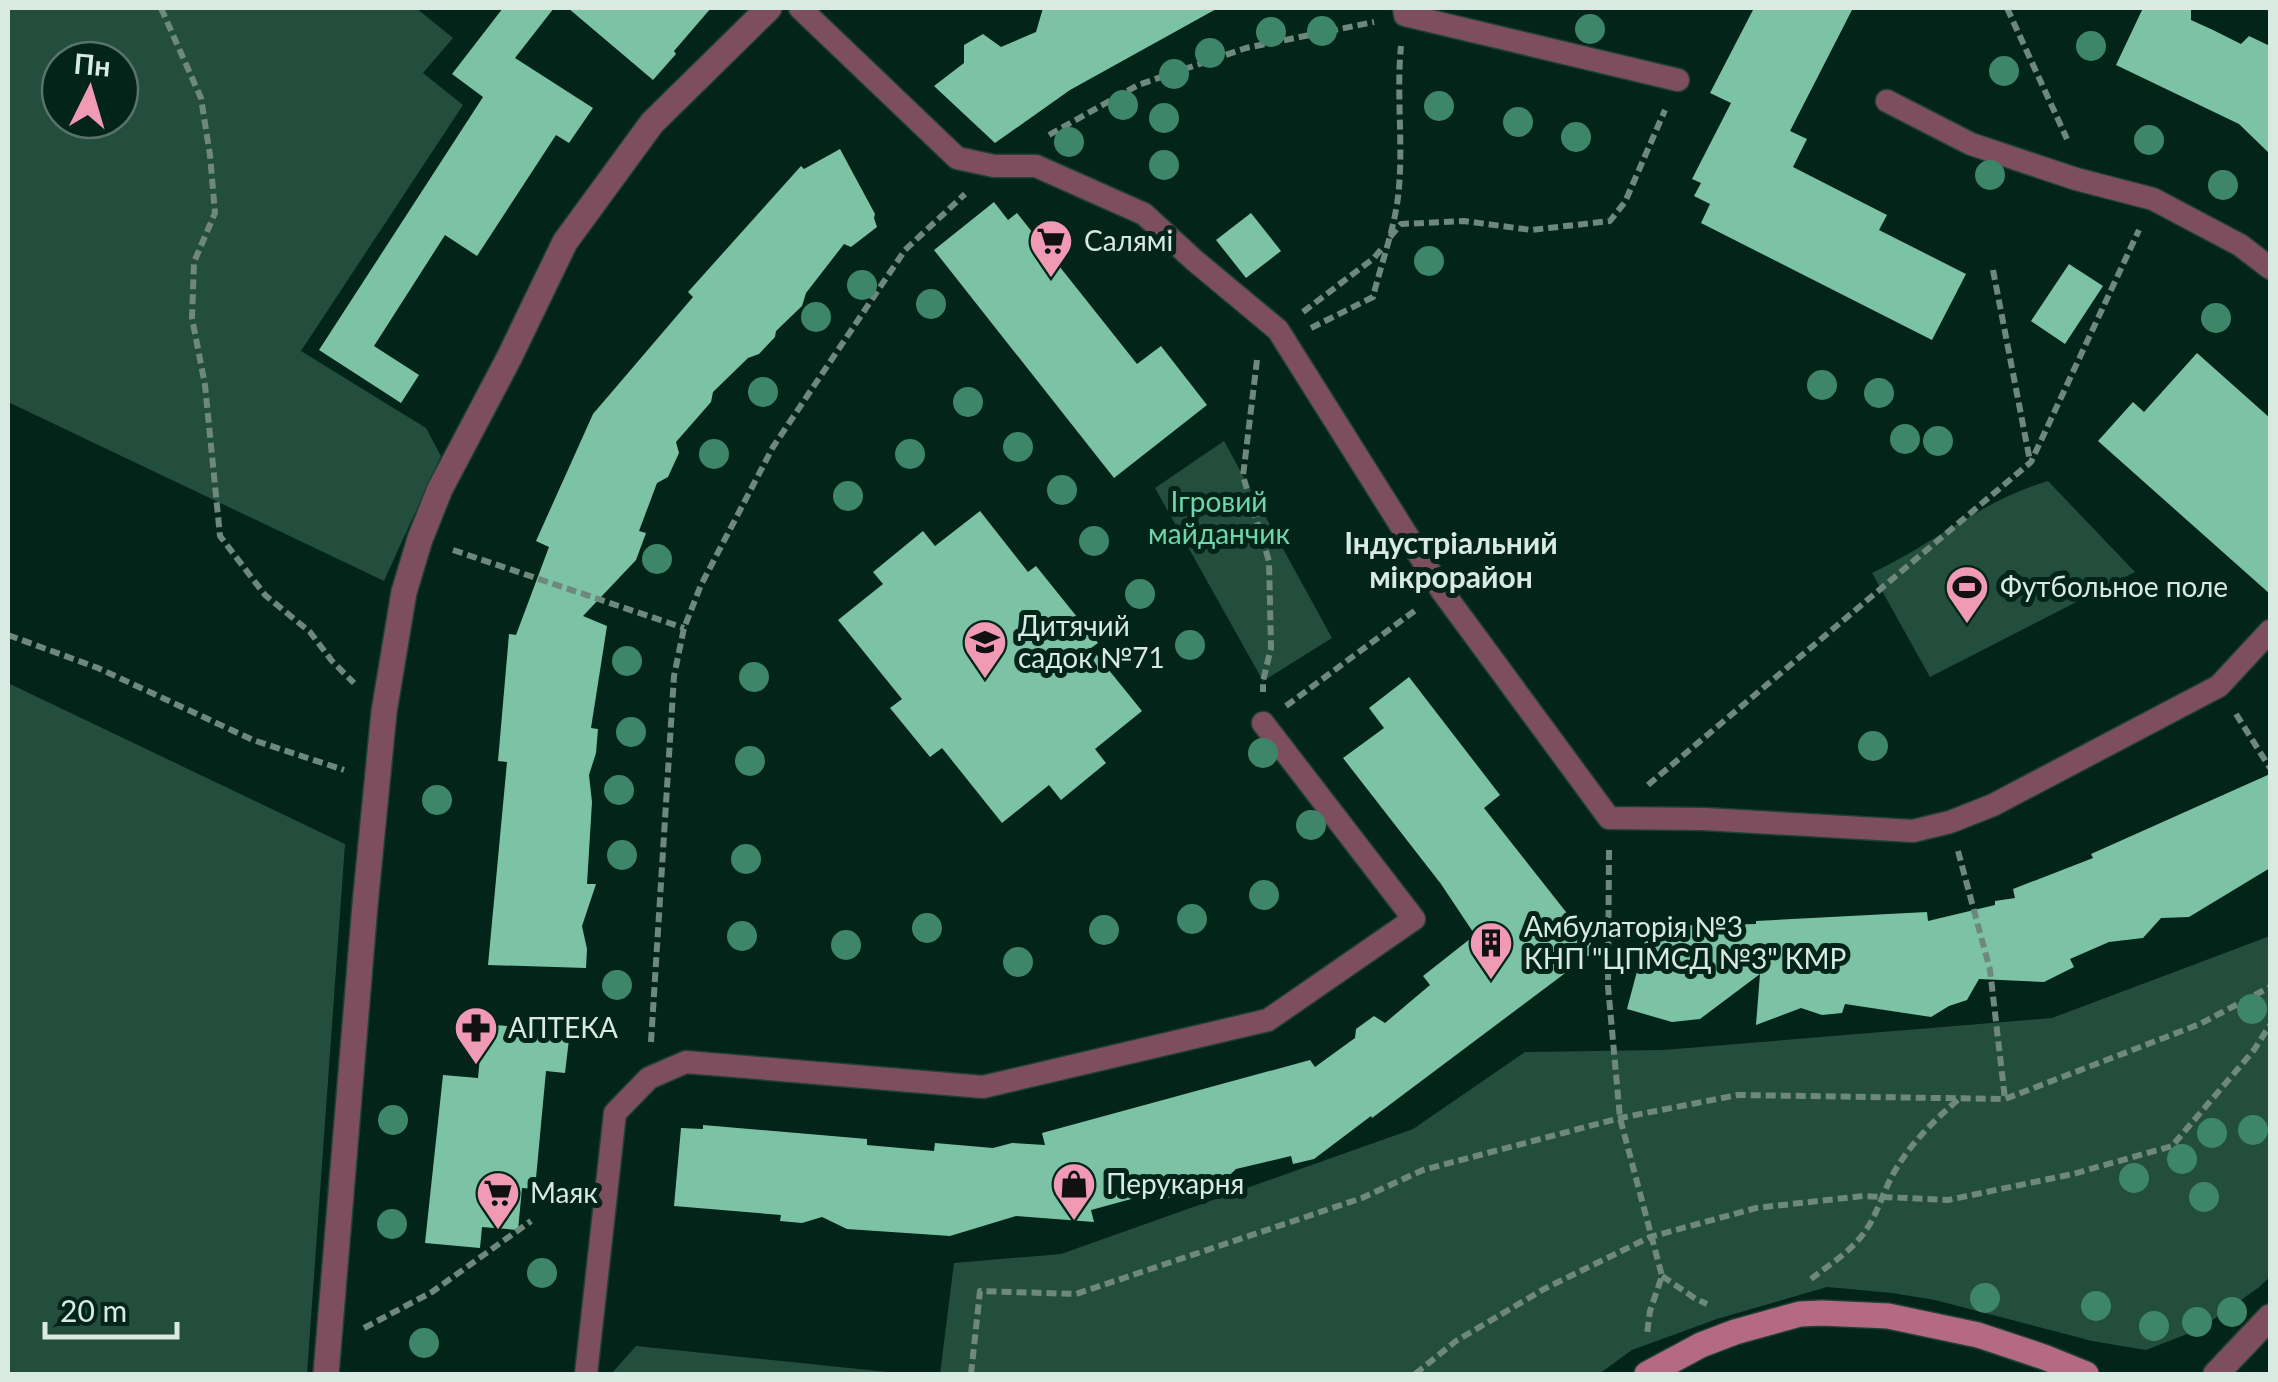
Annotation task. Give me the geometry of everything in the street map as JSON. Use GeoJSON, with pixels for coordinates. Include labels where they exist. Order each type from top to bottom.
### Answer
{"type":"FeatureCollection","features":[{"type":"Feature","properties":{"kind":"main road"},"geometry":{"type":"LineString","coordinates":[[1650,1372],[1701,1344],[1800,1314],[1888,1316],[1946,1328],[2010,1345],[2086,1374]]}},
{"type":"Feature","properties":{"kind":"street"},"geometry":{"type":"LineString","coordinates":[[326,1374],[384,712],[404,592],[420,540],[440,489],[565,242],[652,123],[768,8]]}},
{"type":"Feature","properties":{"kind":"street"},"geometry":{"type":"LineString","coordinates":[[2216,1374],[2270,1317]]}},
{"type":"Feature","properties":{"kind":"lane"},"geometry":{"type":"LineString","coordinates":[[800,8],[957,158],[994,166],[1036,166],[1144,214],[1270,323],[1442,590],[1609,818],[1704,819],[1912,831],[1950,822],[1993,805],[2218,686],[2270,632]]}},
{"type":"Feature","properties":{"kind":"lane"},"geometry":{"type":"LineString","coordinates":[[1404,12],[1678,80]]}},
{"type":"Feature","properties":{"kind":"lane"},"geometry":{"type":"LineString","coordinates":[[1887,101],[1971,144],[2086,182],[2153,199],[2240,245],[2270,268]]}},
{"type":"Feature","properties":{"kind":"lane"},"geometry":{"type":"LineString","coordinates":[[586,1374],[615,1113],[649,1078],[686,1062],[983,1087],[1268,1020],[1414,919],[1263,723]]}},
{"type":"Feature","properties":{"kind":"path"},"geometry":{"type":"LineString","coordinates":[[162,8],[200,98],[210,156],[215,213],[194,262],[192,318],[204,386],[220,536],[264,595],[310,632],[332,661],[384,712]]}},
{"type":"Feature","properties":{"kind":"path"},"geometry":{"type":"LineString","coordinates":[[2007,8],[2086,182]]}},
{"type":"Feature","properties":{"kind":"path"},"geometry":{"type":"LineString","coordinates":[[649,1078],[674,676],[684,628],[701,585],[773,447],[905,250],[994,166],[1138,84],[1246,48],[1404,12],[1399,64],[1402,136],[1398,199],[1372,297],[1310,330],[1270,323]]}},
{"type":"Feature","properties":{"kind":"path"},"geometry":{"type":"LineString","coordinates":[[1263,723],[1264,682],[1271,648],[1269,561],[1244,476],[1270,323],[1374,258],[1401,224],[1464,221],[1531,230],[1610,220],[1625,202],[1678,80]]}},
{"type":"Feature","properties":{"kind":"path"},"geometry":{"type":"LineString","coordinates":[[1650,1372],[1646,1335],[1662,1276],[1620,1118],[1608,986],[1609,818],[2030,462],[2153,199]]}},
{"type":"Feature","properties":{"kind":"path"},"geometry":{"type":"LineString","coordinates":[[1993,270],[2030,462]]}},
{"type":"Feature","properties":{"kind":"path"},"geometry":{"type":"LineString","coordinates":[[420,540],[684,628]]}},
{"type":"Feature","properties":{"kind":"path"},"geometry":{"type":"LineString","coordinates":[[1263,723],[1442,590]]}},
{"type":"Feature","properties":{"kind":"path"},"geometry":{"type":"LineString","coordinates":[[8,635],[98,668],[254,740],[378,781]]}},
{"type":"Feature","properties":{"kind":"path"},"geometry":{"type":"LineString","coordinates":[[2218,686],[2270,768]]}},
{"type":"Feature","properties":{"kind":"path"},"geometry":{"type":"LineString","coordinates":[[1950,822],[1990,970],[2005,1100]]}},
{"type":"Feature","properties":{"kind":"path"},"geometry":{"type":"LineString","coordinates":[[971,1374],[980,1291],[1076,1294],[1362,1198],[1423,1170],[1620,1118],[1738,1095],[2005,1100],[2200,1024],[2270,986]]}},
{"type":"Feature","properties":{"kind":"path"},"geometry":{"type":"LineString","coordinates":[[1414,1374],[1456,1341],[1650,1236],[1756,1208],[1863,1196],[1948,1200],[2073,1174],[2172,1146],[2254,1050],[2270,1024]]}},
{"type":"Feature","properties":{"kind":"path"},"geometry":{"type":"LineString","coordinates":[[1800,1314],[1810,1280],[1862,1235],[1909,1149],[1958,1099]]}},
{"type":"Feature","properties":{"kind":"path"},"geometry":{"type":"LineString","coordinates":[[328,1348],[432,1292],[531,1221]]}},
{"type":"Feature","properties":{"kind":"green space"},"geometry":{"type":"Polygon","coordinates":[[[8,8],[416,8],[453,38],[423,73],[463,105],[301,351],[426,428],[441,456],[384,581],[8,402],[8,8]]]}},
{"type":"Feature","properties":{"kind":"green space","name":"Ігровий майданчик"},"geometry":{"type":"Polygon","coordinates":[[[1224,441],[1332,638],[1263,681],[1155,488],[1224,441]]]}},
{"type":"Feature","properties":{"kind":"green space","name":"Футбольное поле"},"geometry":{"type":"Polygon","coordinates":[[[2048,481],[2135,572],[1930,677],[1872,573],[2002,499],[2048,481]]]}},
{"type":"Feature","properties":{"kind":"green space"},"geometry":{"type":"Polygon","coordinates":[[[8,683],[345,844],[307,1374],[8,1374],[8,683]]]}},
{"type":"Feature","properties":{"kind":"green space"},"geometry":{"type":"Polygon","coordinates":[[[2270,936],[2270,1277],[2200,1329],[2146,1350],[2092,1341],[1935,1300],[1827,1287],[1717,1319],[1632,1350],[1599,1374],[940,1374],[954,1263],[1061,1254],[1413,1129],[1525,1052],[1663,1050],[2052,1018],[2270,936]]]}},
{"type":"Feature","properties":{"kind":"green space"},"geometry":{"type":"Polygon","coordinates":[[[636,1346],[908,1374],[611,1374],[636,1346]]]}},
{"type":"Feature","properties":{"kind":"building"},"geometry":{"type":"Polygon","coordinates":[[[503,8],[554,8],[515,58],[593,108],[569,143],[556,135],[477,256],[445,235],[374,346],[419,375],[401,403],[319,350],[483,97],[452,74],[503,8]]]}},
{"type":"Feature","properties":{"kind":"building"},"geometry":{"type":"Polygon","coordinates":[[[568,8],[711,8],[653,80],[568,8]]]}},
{"type":"Feature","properties":{"kind":"building"},"geometry":{"type":"Polygon","coordinates":[[[1043,8],[1218,8],[1070,90],[995,143],[934,86],[964,63],[964,45],[983,34],[1001,47],[1036,32],[1043,8]]]}},
{"type":"Feature","properties":{"kind":"building"},"geometry":{"type":"Polygon","coordinates":[[[1754,8],[1853,8],[1790,131],[1807,139],[1793,167],[1887,215],[1879,230],[1966,274],[1932,340],[1701,223],[1710,204],[1694,196],[1701,183],[1692,179],[1731,103],[1710,93],[1754,8]]]}},
{"type":"Feature","properties":{"kind":"building"},"geometry":{"type":"Polygon","coordinates":[[[2143,8],[2191,8],[2191,20],[2241,44],[2249,36],[2270,46],[2270,154],[2239,124],[2116,65],[2143,8]]]}},
{"type":"Feature","properties":{"kind":"building"},"geometry":{"type":"Polygon","coordinates":[[[840,149],[875,214],[877,227],[851,247],[844,244],[806,293],[802,306],[776,331],[775,337],[713,392],[711,402],[676,442],[679,453],[668,477],[657,483],[639,531],[646,533],[636,560],[583,616],[607,626],[591,728],[598,729],[589,775],[592,802],[587,884],[596,884],[582,926],[586,968],[488,965],[507,762],[498,761],[509,634],[516,635],[549,547],[536,541],[593,414],[693,297],[688,292],[801,166],[804,169],[840,149]]]}},
{"type":"Feature","properties":{"kind":"building"},"geometry":{"type":"Polygon","coordinates":[[[994,202],[1008,220],[1017,213],[1137,364],[1161,346],[1207,405],[1114,478],[934,250],[994,202]]]}},
{"type":"Feature","properties":{"kind":"building"},"geometry":{"type":"Polygon","coordinates":[[[1251,213],[1281,251],[1246,278],[1216,240],[1251,213]]]}},
{"type":"Feature","properties":{"kind":"building"},"geometry":{"type":"Polygon","coordinates":[[[2069,264],[2103,286],[2065,344],[2031,321],[2069,264]]]}},
{"type":"Feature","properties":{"kind":"building"},"geometry":{"type":"Polygon","coordinates":[[[2197,353],[2270,418],[2270,594],[2098,441],[2133,402],[2144,412],[2197,353]]]}},
{"type":"Feature","properties":{"kind":"building"},"geometry":{"type":"Polygon","coordinates":[[[980,511],[1028,572],[1036,566],[1098,643],[1091,648],[1142,711],[1095,749],[1106,763],[1061,800],[1049,785],[1002,823],[942,748],[930,757],[890,708],[902,699],[838,620],[883,584],[873,572],[923,531],[935,546],[980,511]]]}},
{"type":"Feature","properties":{"kind":"building"},"geometry":{"type":"Polygon","coordinates":[[[1409,677],[1500,795],[1484,808],[1596,950],[1372,1118],[1314,1159],[1293,1164],[1291,1156],[1236,1169],[1218,1186],[1189,1182],[1170,1198],[1146,1195],[1091,1210],[1094,1222],[1016,1216],[950,1236],[847,1229],[822,1217],[802,1223],[780,1221],[781,1215],[674,1206],[681,1128],[703,1129],[703,1125],[867,1139],[867,1145],[934,1151],[935,1143],[993,1148],[1012,1143],[1045,1145],[1042,1133],[1310,1060],[1315,1067],[1355,1038],[1356,1029],[1374,1016],[1385,1023],[1430,985],[1423,976],[1475,935],[1441,884],[1343,758],[1384,728],[1369,708],[1409,677]]]}},
{"type":"Feature","properties":{"kind":"building"},"geometry":{"type":"Polygon","coordinates":[[[2270,774],[2270,868],[2189,917],[2161,918],[2143,938],[2109,942],[2070,959],[2074,967],[2044,982],[1979,979],[1967,1000],[1931,1017],[1845,1004],[1842,1013],[1822,1015],[1801,1008],[1756,1025],[1760,974],[1700,1019],[1672,1022],[1627,1009],[1649,926],[1756,924],[1927,912],[1928,921],[1995,905],[1995,901],[2015,898],[2013,889],[2093,858],[2091,854],[2270,774]]]}},
{"type":"Feature","properties":{"kind":"building"},"geometry":{"type":"Polygon","coordinates":[[[483,1024],[570,1031],[565,1073],[546,1071],[535,1189],[522,1188],[518,1230],[482,1227],[480,1248],[425,1243],[443,1075],[478,1078],[483,1024]]]}},
{"type":"Feature","properties":{"kind":"place","name":"Салямі"},"geometry":{"type":"Point","coordinates":[1051,279]}},
{"type":"Feature","properties":{"kind":"place","name":"Футбольное поле"},"geometry":{"type":"Point","coordinates":[1967,625]}},
{"type":"Feature","properties":{"kind":"place","name":"Дитячий садок №71"},"geometry":{"type":"Point","coordinates":[985,680]}},
{"type":"Feature","properties":{"kind":"place","name":"Амбулаторія №3 КНП \"ЦПМСД №3\" КМР"},"geometry":{"type":"Point","coordinates":[1491,981]}},
{"type":"Feature","properties":{"kind":"place","name":"АПТЕКА"},"geometry":{"type":"Point","coordinates":[476,1066]}},
{"type":"Feature","properties":{"kind":"place","name":"Перукарня"},"geometry":{"type":"Point","coordinates":[1074,1222]}},
{"type":"Feature","properties":{"kind":"place","name":"Маяк"},"geometry":{"type":"Point","coordinates":[498,1231]}},
{"type":"Feature","properties":{"kind":"district","name":"Індустріальний мікрорайон"},"geometry":{"type":"Point","coordinates":[1451,561]}}]}
